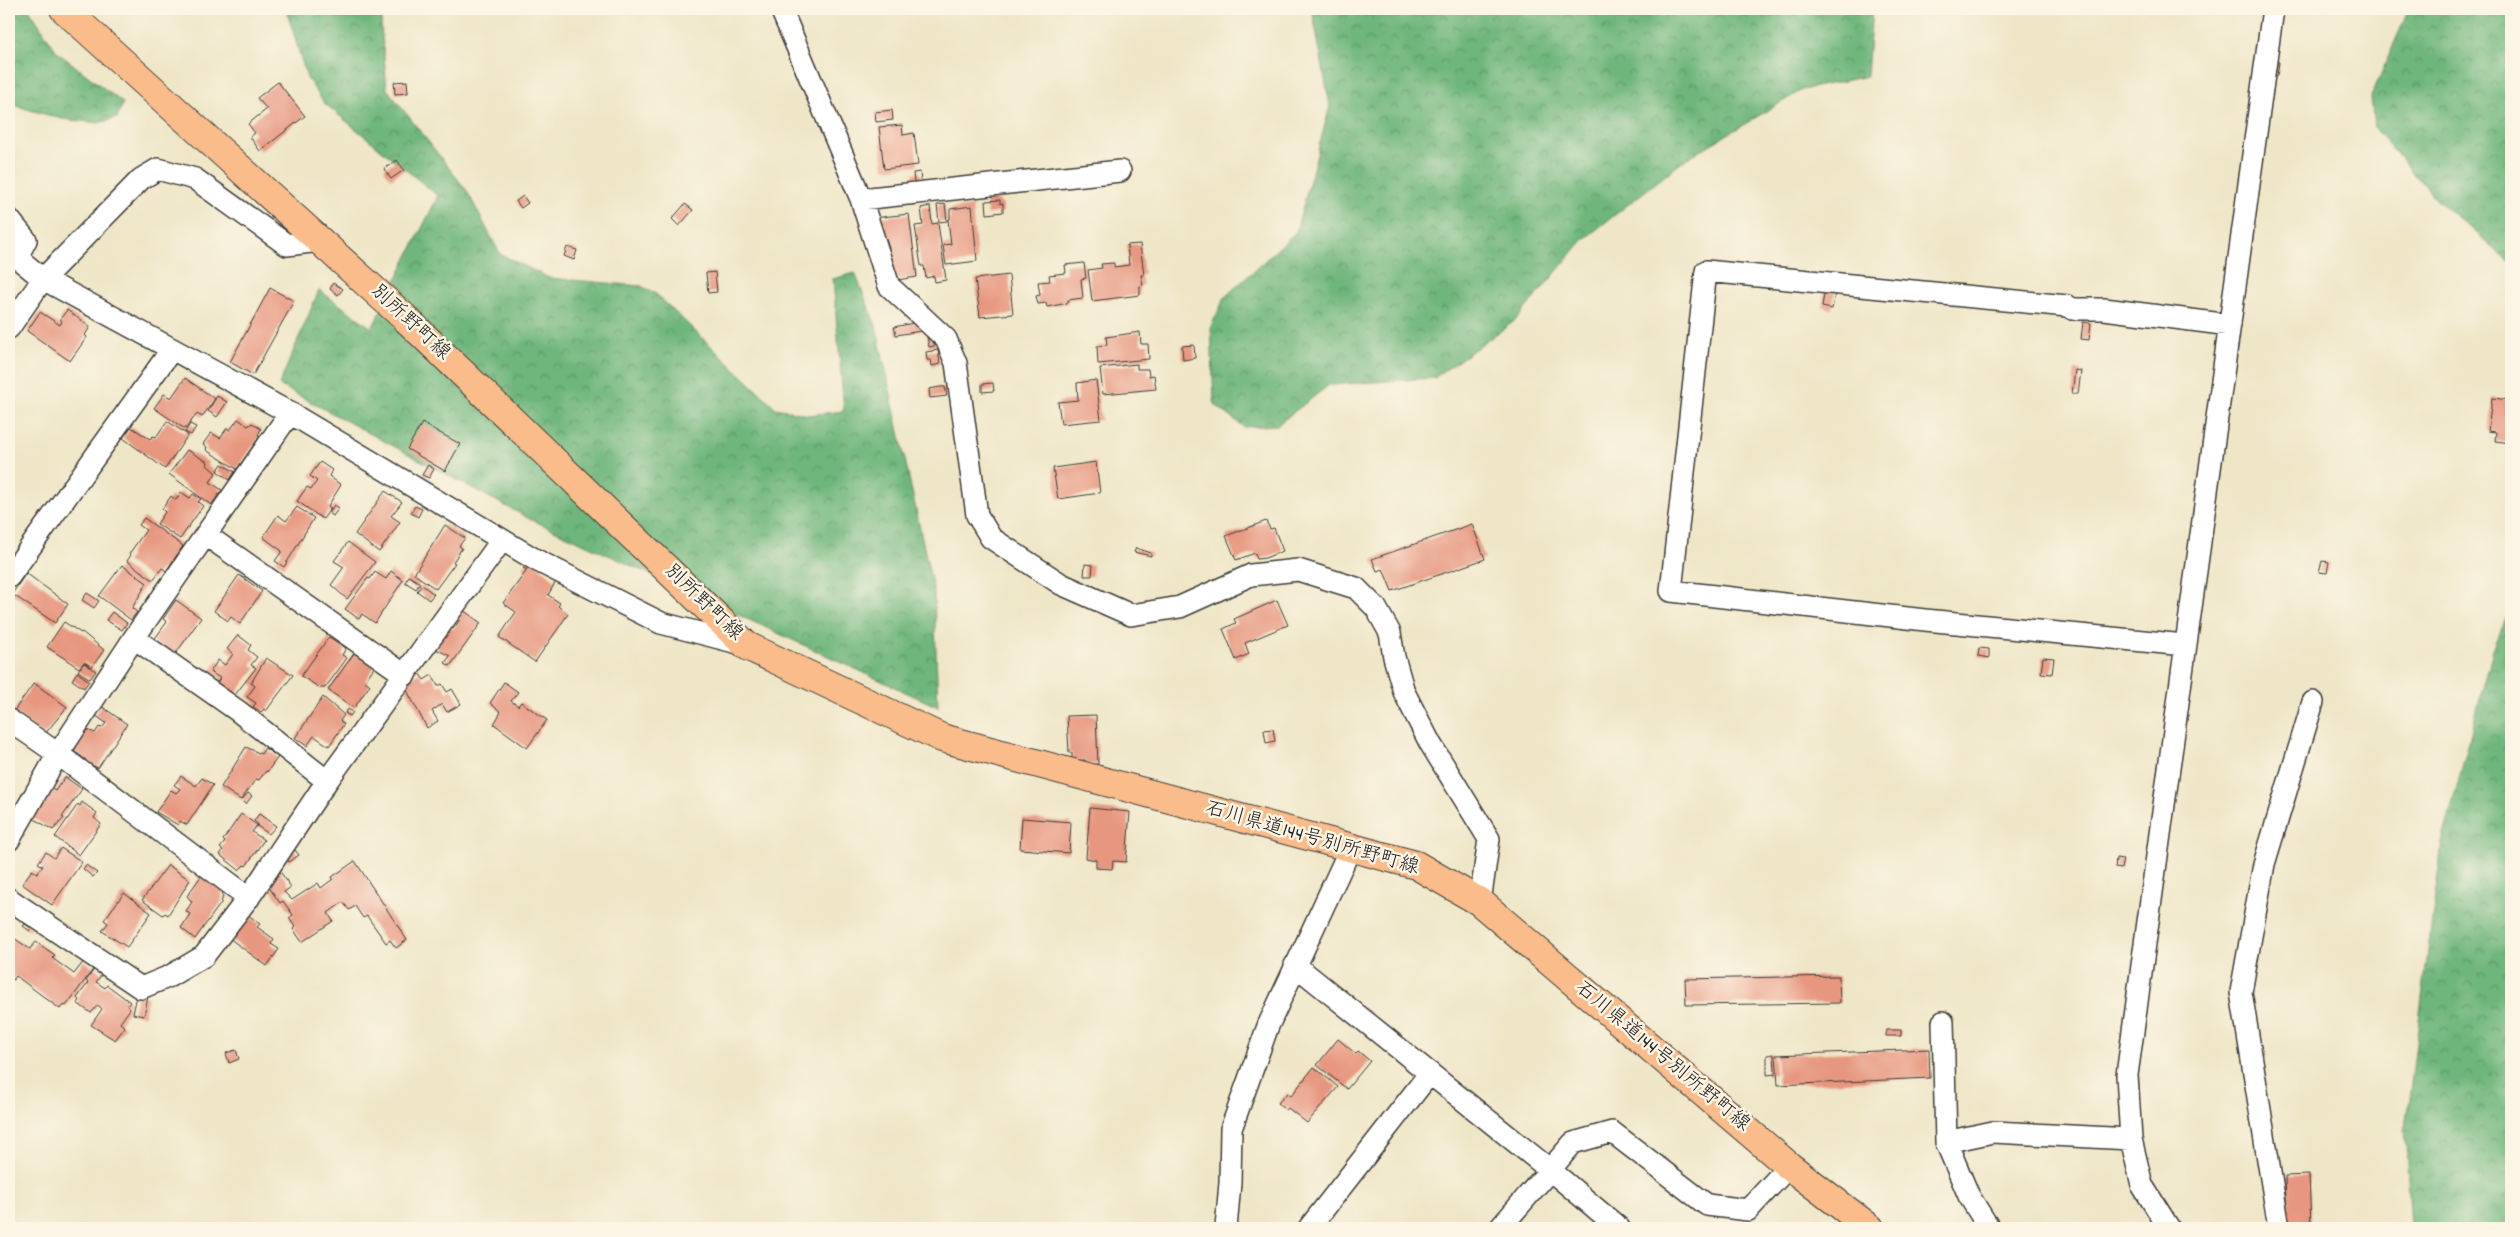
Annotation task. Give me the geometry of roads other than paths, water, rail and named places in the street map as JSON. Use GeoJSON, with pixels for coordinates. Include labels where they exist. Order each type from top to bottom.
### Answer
{"type":"FeatureCollection","features":[{"type":"Feature","properties":{"kind":"main road","name":"別所野町線"},"geometry":{"type":"LineString","coordinates":[[64,9],[404,317],[747,646]]}},
{"type":"Feature","properties":{"kind":"main road","name":"石川県道144号別所野町線"},"geometry":{"type":"LineString","coordinates":[[747,646],[942,738],[1350,849],[1416,865],[1480,902],[1789,1166],[1870,1228]]}},
{"type":"Feature","properties":{"kind":"street"},"geometry":{"type":"LineString","coordinates":[[781,9],[861,199],[889,286],[946,339],[956,363],[977,515],[991,538],[1061,584],[1131,615],[1180,607],[1251,575],[1298,570],[1356,588],[1376,608],[1390,633],[1394,657],[1404,692],[1430,743],[1489,839],[1480,902]]}},
{"type":"Feature","properties":{"kind":"street"},"geometry":{"type":"LineString","coordinates":[[2169,1228],[2142,1185],[2131,1138],[2127,1075],[2273,9]]}},
{"type":"Feature","properties":{"kind":"street"},"geometry":{"type":"LineString","coordinates":[[9,328],[43,279],[141,179],[158,169],[195,179],[287,244],[319,241]]}},
{"type":"Feature","properties":{"kind":"street"},"geometry":{"type":"LineString","coordinates":[[861,199],[1120,171]]}},
{"type":"Feature","properties":{"kind":"street"},"geometry":{"type":"LineString","coordinates":[[9,219],[26,240],[12,255],[43,279],[290,413],[536,560],[661,623],[747,646]]}},
{"type":"Feature","properties":{"kind":"street"},"geometry":{"type":"LineString","coordinates":[[2185,645],[1925,620],[1672,591],[1706,271],[2067,306],[2073,309],[2104,309],[2230,324]]}},
{"type":"Feature","properties":{"kind":"street"},"geometry":{"type":"LineString","coordinates":[[9,577],[172,349]]}},
{"type":"Feature","properties":{"kind":"street"},"geometry":{"type":"LineString","coordinates":[[9,840],[58,754],[134,638],[290,413]]}},
{"type":"Feature","properties":{"kind":"street"},"geometry":{"type":"LineString","coordinates":[[206,536],[405,675]]}},
{"type":"Feature","properties":{"kind":"street"},"geometry":{"type":"LineString","coordinates":[[9,898],[140,988],[170,976],[204,956],[249,898],[327,781],[502,540]]}},
{"type":"Feature","properties":{"kind":"street"},"geometry":{"type":"LineString","coordinates":[[134,638],[238,711],[327,781]]}},
{"type":"Feature","properties":{"kind":"street"},"geometry":{"type":"LineString","coordinates":[[2279,1228],[2241,992],[2264,864],[2313,702]]}},
{"type":"Feature","properties":{"kind":"street"},"geometry":{"type":"LineString","coordinates":[[9,720],[58,754],[249,898]]}},
{"type":"Feature","properties":{"kind":"street"},"geometry":{"type":"LineString","coordinates":[[1226,1228],[1230,1183],[1231,1129],[1268,1026],[1350,849]]}},
{"type":"Feature","properties":{"kind":"street"},"geometry":{"type":"LineString","coordinates":[[1295,965],[1550,1169],[1619,1228]]}},
{"type":"Feature","properties":{"kind":"street"},"geometry":{"type":"LineString","coordinates":[[1943,1022],[1946,1142],[1969,1196],[1989,1228]]}},
{"type":"Feature","properties":{"kind":"street"},"geometry":{"type":"LineString","coordinates":[[1308,1228],[1430,1073]]}},
{"type":"Feature","properties":{"kind":"street"},"geometry":{"type":"LineString","coordinates":[[1500,1228],[1573,1143],[1612,1132],[1707,1205],[1748,1210],[1789,1166]]}},
{"type":"Feature","properties":{"kind":"street"},"geometry":{"type":"LineString","coordinates":[[1946,1142],[1993,1132],[2131,1138]]}}]}
